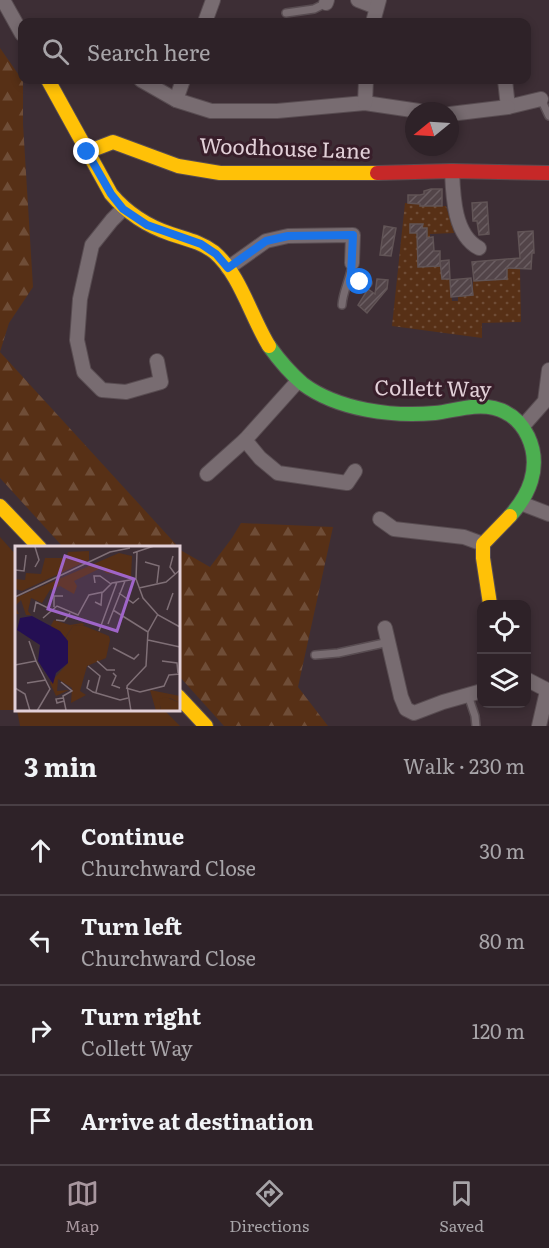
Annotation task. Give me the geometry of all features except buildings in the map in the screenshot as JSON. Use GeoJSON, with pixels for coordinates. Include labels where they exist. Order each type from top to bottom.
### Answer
{"type":"FeatureCollection","features":[{"type":"Feature","properties":{"kind":"street"},"geometry":{"type":"LineString","coordinates":[[3,0],[18,27]]}},
{"type":"Feature","properties":{"kind":"street"},"geometry":{"type":"LineString","coordinates":[[206,18],[213,0]]}},
{"type":"Feature","properties":{"kind":"street"},"geometry":{"type":"LineString","coordinates":[[358,0],[377,3],[374,18]]}},
{"type":"Feature","properties":{"kind":"street","name":"Collett Way"},"geometry":{"type":"LineString","coordinates":[[50,84],[111,194],[123,209],[147,225],[201,244],[216,254],[228,268],[253,319],[275,353],[298,381],[322,396],[375,412],[436,413],[464,408],[492,407],[509,415],[523,426]]}},
{"type":"Feature","properties":{"kind":"street"},"geometry":{"type":"LineString","coordinates":[[148,84],[176,100],[211,111],[277,111],[365,103],[405,109]]}},
{"type":"Feature","properties":{"kind":"street"},"geometry":{"type":"LineString","coordinates":[[176,100],[182,84]]}},
{"type":"Feature","properties":{"kind":"street"},"geometry":{"type":"LineString","coordinates":[[365,103],[366,84]]}},
{"type":"Feature","properties":{"kind":"street"},"geometry":{"type":"LineString","coordinates":[[505,84],[508,107]]}},
{"type":"Feature","properties":{"kind":"street"},"geometry":{"type":"LineString","coordinates":[[459,113],[508,107],[541,99]]}},
{"type":"Feature","properties":{"kind":"street","name":"Woodhouse Lane"},"geometry":{"type":"LineString","coordinates":[[87,152],[113,142],[178,166],[220,173],[549,172]]}},
{"type":"Feature","properties":{"kind":"street"},"geometry":{"type":"LineString","coordinates":[[452,171],[453,198],[460,224],[470,247]]}},
{"type":"Feature","properties":{"kind":"street"},"geometry":{"type":"LineString","coordinates":[[123,209],[92,245],[80,299],[77,340],[84,372],[102,390],[126,392],[161,382],[157,361]]}},
{"type":"Feature","properties":{"kind":"street"},"geometry":{"type":"LineString","coordinates":[[228,268],[266,241],[288,236],[359,236],[351,269]]}},
{"type":"Feature","properties":{"kind":"street"},"geometry":{"type":"LineString","coordinates":[[489,600],[483,544],[524,504],[533,481],[536,464],[532,444],[523,426],[548,396],[549,370]]}},
{"type":"Feature","properties":{"kind":"street"},"geometry":{"type":"LineString","coordinates":[[207,474],[245,440],[298,381]]}},
{"type":"Feature","properties":{"kind":"street"},"geometry":{"type":"LineString","coordinates":[[245,440],[260,458],[278,473],[347,483],[355,471]]}},
{"type":"Feature","properties":{"kind":"street"},"geometry":{"type":"LineString","coordinates":[[524,504],[549,514]]}},
{"type":"Feature","properties":{"kind":"street"},"geometry":{"type":"LineString","coordinates":[[0,506],[38,546]]}},
{"type":"Feature","properties":{"kind":"street"},"geometry":{"type":"LineString","coordinates":[[380,519],[394,529],[464,537],[483,544]]}},
{"type":"Feature","properties":{"kind":"street"},"geometry":{"type":"LineString","coordinates":[[385,627],[406,710],[414,713],[475,693]]}},
{"type":"Feature","properties":{"kind":"street"},"geometry":{"type":"LineString","coordinates":[[531,682],[548,691],[539,726]]}},
{"type":"Feature","properties":{"kind":"street"},"geometry":{"type":"LineString","coordinates":[[180,698],[206,726]]}},
{"type":"Feature","properties":{"kind":"lane"},"geometry":{"type":"LineString","coordinates":[[286,13],[321,7],[326,1]]}},
{"type":"Feature","properties":{"kind":"lane"},"geometry":{"type":"LineString","coordinates":[[541,99],[549,117]]}},
{"type":"Feature","properties":{"kind":"lane"},"geometry":{"type":"LineString","coordinates":[[351,269],[360,282],[368,283]]}},
{"type":"Feature","properties":{"kind":"lane"},"geometry":{"type":"LineString","coordinates":[[342,305],[343,291],[351,269]]}},
{"type":"Feature","properties":{"kind":"lane"},"geometry":{"type":"LineString","coordinates":[[315,655],[338,653],[389,642]]}},
{"type":"Feature","properties":{"kind":"lane"},"geometry":{"type":"LineString","coordinates":[[475,693],[476,726]]}},
{"type":"Feature","properties":{"kind":"green space"},"geometry":{"type":"Polygon","coordinates":[[[0,48],[18,74],[18,84],[23,84],[23,124],[33,287],[9,323],[0,352],[0,48]]]}},
{"type":"Feature","properties":{"kind":"green space"},"geometry":{"type":"Polygon","coordinates":[[[405,203],[421,206],[446,206],[454,233],[430,234],[430,237],[420,238],[417,241],[418,267],[425,267],[425,262],[440,261],[442,279],[450,279],[452,301],[458,301],[458,297],[473,295],[473,272],[487,271],[483,274],[484,281],[507,279],[507,273],[501,268],[520,268],[521,322],[482,323],[482,338],[392,326],[405,203]]]}},
{"type":"Feature","properties":{"kind":"green space"},"geometry":{"type":"Polygon","coordinates":[[[0,352],[177,546],[62,546],[0,478],[0,352]]]}},
{"type":"Feature","properties":{"kind":"green space"},"geometry":{"type":"Polygon","coordinates":[[[241,523],[333,527],[298,687],[328,726],[224,726],[180,677],[180,549],[210,567],[241,523]]]}},
{"type":"Feature","properties":{"kind":"green space"},"geometry":{"type":"Polygon","coordinates":[[[0,537],[15,554],[15,710],[0,710],[0,537]]]}},
{"type":"Feature","properties":{"kind":"green space"},"geometry":{"type":"Polygon","coordinates":[[[17,711],[165,711],[180,726],[20,726],[17,711]]]}},
{"type":"Feature","properties":{"kind":"traffic: fast"},"geometry":{"type":"LineString","coordinates":[[269,346],[303,384],[317,393],[349,406],[402,414],[487,407],[505,412],[515,419],[528,436],[534,458],[531,481],[527,491],[510,516]]}},
{"type":"Feature","properties":{"kind":"traffic: slow"},"geometry":{"type":"LineString","coordinates":[[50,84],[111,194],[131,213],[146,223],[162,231],[199,243],[214,252],[231,272],[269,346]]}},
{"type":"Feature","properties":{"kind":"traffic: slow"},"geometry":{"type":"LineString","coordinates":[[87,152],[113,142],[178,166],[220,173],[377,173]]}},
{"type":"Feature","properties":{"kind":"traffic: slow"},"geometry":{"type":"LineString","coordinates":[[0,506],[38,546]]}},
{"type":"Feature","properties":{"kind":"traffic: slow"},"geometry":{"type":"LineString","coordinates":[[489,600],[483,544],[510,516]]}},
{"type":"Feature","properties":{"kind":"traffic: slow"},"geometry":{"type":"LineString","coordinates":[[180,698],[206,726]]}},
{"type":"Feature","properties":{"kind":"traffic: jam"},"geometry":{"type":"LineString","coordinates":[[377,173],[452,171],[549,173]]}},
{"type":"Feature","properties":{"kind":"route"},"geometry":{"type":"LineString","coordinates":[[87,152],[111,194],[123,209],[147,225],[201,244],[216,254],[228,268],[266,241],[288,236],[353,235],[351,275],[360,282]]}}]}
